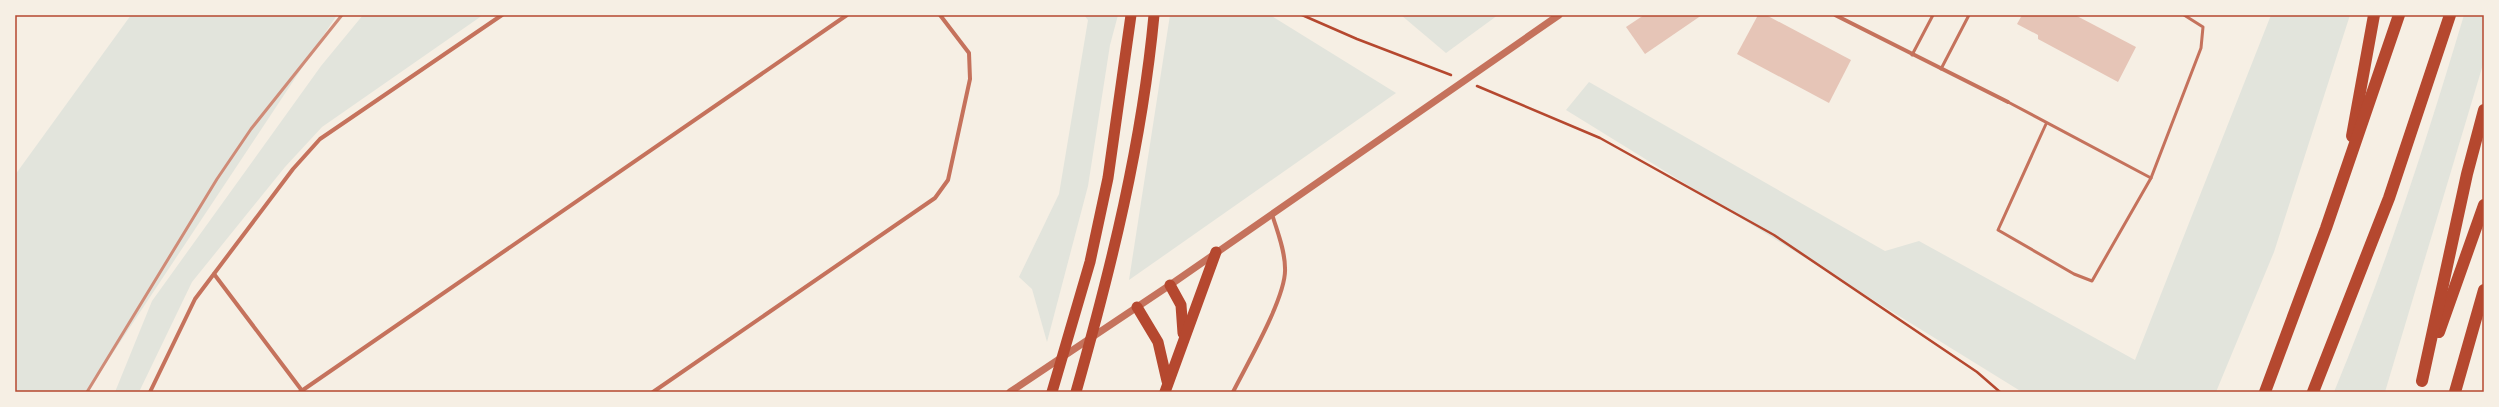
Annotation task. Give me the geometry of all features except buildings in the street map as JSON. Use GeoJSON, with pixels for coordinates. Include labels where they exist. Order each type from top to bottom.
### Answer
{"type":"FeatureCollection","features":[{"type":"Feature","properties":{"kind":"highway"},"geometry":{"type":"LineString","coordinates":[[1053,390],[1090,262],[1115,138],[1131,15]]}},
{"type":"Feature","properties":{"kind":"highway"},"geometry":{"type":"LineString","coordinates":[[1076,392],[1113,256],[1137,144],[1154,15]]}},
{"type":"Feature","properties":{"kind":"highway"},"geometry":{"type":"LineString","coordinates":[[2345,174],[2374,15]]}},
{"type":"Feature","properties":{"kind":"highway"},"geometry":{"type":"LineString","coordinates":[[2265,392],[2345,174],[2399,15]]}},
{"type":"Feature","properties":{"kind":"highway"},"geometry":{"type":"LineString","coordinates":[[2312,392],[2384,212],[2450,15]]}},
{"type":"Feature","properties":{"kind":"highway"},"geometry":{"type":"LineString","coordinates":[[2420,386],[2466,174],[2484,110]]}},
{"type":"Feature","properties":{"kind":"highway"},"geometry":{"type":"LineString","coordinates":[[2420,386],[2484,205]]}},
{"type":"Feature","properties":{"kind":"highway"},"geometry":{"type":"LineString","coordinates":[[1166,388],[1216,252]]}},
{"type":"Feature","properties":{"kind":"highway"},"geometry":{"type":"LineString","coordinates":[[1170,285],[1181,305],[1184,340]]}},
{"type":"Feature","properties":{"kind":"highway"},"geometry":{"type":"LineString","coordinates":[[2455,392],[2484,290]]}},
{"type":"Feature","properties":{"kind":"highway"},"geometry":{"type":"LineString","coordinates":[[1137,307],[1158,342],[1166,388]]}},
{"type":"Feature","properties":{"kind":"street"},"geometry":{"type":"LineString","coordinates":[[150,392],[195,299],[293,169],[320,139],[502,15]]}},
{"type":"Feature","properties":{"kind":"street"},"geometry":{"type":"LineString","coordinates":[[214,274],[301,392],[847,15]]}},
{"type":"Feature","properties":{"kind":"street"},"geometry":{"type":"LineString","coordinates":[[653,392],[936,198],[948,180],[970,79],[969,53],[940,15]]}},
{"type":"Feature","properties":{"kind":"street"},"geometry":{"type":"LineString","coordinates":[[1010,392],[1170,285],[1505,51],[1559,15]]}},
{"type":"Feature","properties":{"kind":"street"},"geometry":{"type":"LineString","coordinates":[[1835,15],[2008,102]]}},
{"type":"Feature","properties":{"kind":"street"},"geometry":{"type":"LineString","coordinates":[[1233,392],[1278,300],[1285,279],[1284,258],[1271,214]]}},
{"type":"Feature","properties":{"kind":"lane"},"geometry":{"type":"LineString","coordinates":[[1912,55],[1933,15]]}},
{"type":"Feature","properties":{"kind":"lane"},"geometry":{"type":"LineString","coordinates":[[1941,69],[1969,15]]}},
{"type":"Feature","properties":{"kind":"lane"},"geometry":{"type":"LineString","coordinates":[[2046,124],[1998,230],[2074,274],[2092,281],[2151,178],[2201,48],[2203,27],[2184,15]]}},
{"type":"Feature","properties":{"kind":"lane"},"geometry":{"type":"LineString","coordinates":[[2008,102],[2046,124],[2151,178]]}},
{"type":"Feature","properties":{"kind":"path"},"geometry":{"type":"LineString","coordinates":[[1302,15],[1357,40],[1458,78]]}},
{"type":"Feature","properties":{"kind":"path"},"geometry":{"type":"LineString","coordinates":[[1472,84],[1600,138],[1774,235],[1977,372],[2000,392]]}},
{"type":"Feature","properties":{"kind":"shaded area"},"geometry":{"type":"Polygon","coordinates":[[[131,15],[337,15],[87,392],[15,392],[15,175],[131,15]]]}},
{"type":"Feature","properties":{"kind":"shaded area"},"geometry":{"type":"Polygon","coordinates":[[[363,15],[483,15],[322,127],[285,167],[192,282],[139,392],[115,392],[152,301],[321,66],[363,15]]]}},
{"type":"Feature","properties":{"kind":"shaded area"},"geometry":{"type":"Polygon","coordinates":[[[1084,15],[1118,15],[1110,45],[1088,186],[1047,342],[1032,289],[1019,277],[1059,194],[1088,20],[1084,15]]]}},
{"type":"Feature","properties":{"kind":"shaded area"},"geometry":{"type":"Polygon","coordinates":[[[1170,15],[1270,15],[1396,93],[1129,280],[1170,15]]]}},
{"type":"Feature","properties":{"kind":"shaded area"},"geometry":{"type":"Polygon","coordinates":[[[1401,15],[1498,15],[1446,53],[1401,15]]]}},
{"type":"Feature","properties":{"kind":"shaded area"},"geometry":{"type":"Polygon","coordinates":[[[2271,15],[2350,15],[2274,252],[2216,392],[2022,392],[1566,110],[1589,82],[1885,251],[1919,241],[2135,360],[2271,15]]]}},
{"type":"Feature","properties":{"kind":"shaded area"},"geometry":{"type":"Polygon","coordinates":[[[2464,15],[2484,15],[2484,61],[2385,392],[2334,392],[2388,252],[2435,110],[2464,15]]]}},
{"type":"Feature","properties":{"kind":"railway"},"geometry":{"type":"LineString","coordinates":[[87,392],[217,179],[251,129],[342,15]]}}]}
